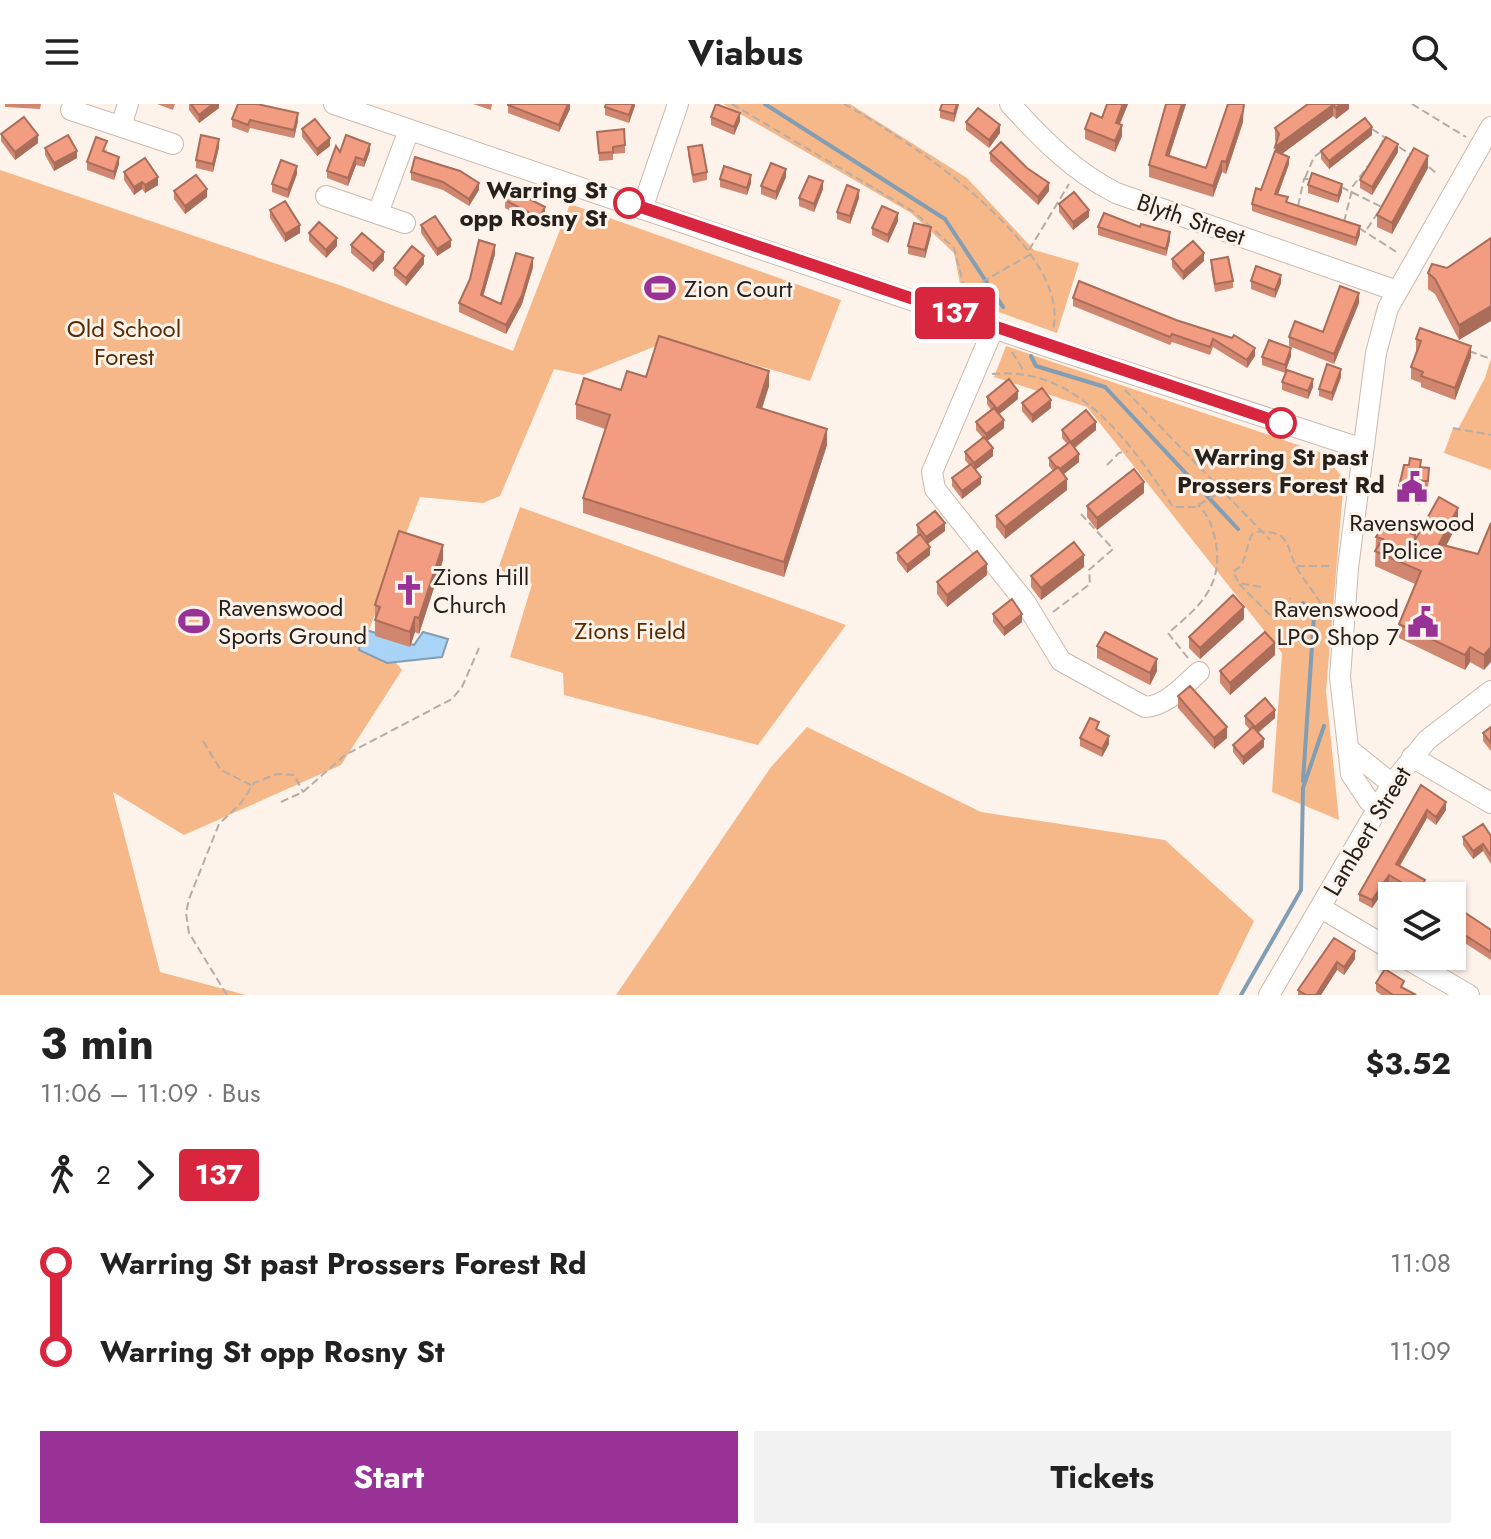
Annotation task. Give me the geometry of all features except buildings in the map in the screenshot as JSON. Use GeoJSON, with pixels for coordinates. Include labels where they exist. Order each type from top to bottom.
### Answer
{"type":"FeatureCollection","features":[{"type":"Feature","properties":{"kind":"street"},"geometry":{"type":"LineString","coordinates":[[121,126],[128,104]]}},
{"type":"Feature","properties":{"kind":"street"},"geometry":{"type":"LineString","coordinates":[[334,104],[1049,347],[1363,449]]}},
{"type":"Feature","properties":{"kind":"street"},"geometry":{"type":"LineString","coordinates":[[642,209],[678,104]]}},
{"type":"Feature","properties":{"kind":"street","name":"Blyth Street"},"geometry":{"type":"LineString","coordinates":[[1010,104],[1077,171],[1116,193],[1397,291]]}},
{"type":"Feature","properties":{"kind":"street"},"geometry":{"type":"LineString","coordinates":[[71,110],[173,144]]}},
{"type":"Feature","properties":{"kind":"street"},"geometry":{"type":"LineString","coordinates":[[1378,806],[1369,801],[1351,774],[1351,751],[1340,677],[1363,449],[1379,334],[1397,291],[1491,127]]}},
{"type":"Feature","properties":{"kind":"street"},"geometry":{"type":"LineString","coordinates":[[378,213],[409,130]]}},
{"type":"Feature","properties":{"kind":"street"},"geometry":{"type":"LineString","coordinates":[[326,196],[405,223]]}},
{"type":"Feature","properties":{"kind":"street"},"geometry":{"type":"LineString","coordinates":[[994,327],[932,480],[935,489],[1039,623],[1061,661],[1145,707],[1157,706],[1169,699],[1199,672]]}},
{"type":"Feature","properties":{"kind":"street","name":"Lambert Street"},"geometry":{"type":"LineString","coordinates":[[1269,995],[1392,784],[1427,740],[1491,691]]}},
{"type":"Feature","properties":{"kind":"street"},"geometry":{"type":"LineString","coordinates":[[1351,751],[1392,784]]}},
{"type":"Feature","properties":{"kind":"street"},"geometry":{"type":"LineString","coordinates":[[1412,757],[1491,803]]}},
{"type":"Feature","properties":{"kind":"street"},"geometry":{"type":"LineString","coordinates":[[1321,908],[1378,942]]}},
{"type":"Feature","properties":{"kind":"street"},"geometry":{"type":"LineString","coordinates":[[1426,970],[1469,995]]}},
{"type":"Feature","properties":{"kind":"path"},"geometry":{"type":"LineString","coordinates":[[732,104],[914,212],[954,248],[966,294]]}},
{"type":"Feature","properties":{"kind":"path"},"geometry":{"type":"LineString","coordinates":[[844,104],[971,189],[1029,253],[1055,304],[1056,317],[1049,347]]}},
{"type":"Feature","properties":{"kind":"path"},"geometry":{"type":"LineString","coordinates":[[1412,104],[1470,139]]}},
{"type":"Feature","properties":{"kind":"path"},"geometry":{"type":"LineString","coordinates":[[1361,122],[1410,154],[1397,182]]}},
{"type":"Feature","properties":{"kind":"path"},"geometry":{"type":"LineString","coordinates":[[1344,223],[1352,192],[1385,138]]}},
{"type":"Feature","properties":{"kind":"path"},"geometry":{"type":"LineString","coordinates":[[1304,208],[1296,205],[1314,157],[1337,143]]}},
{"type":"Feature","properties":{"kind":"path"},"geometry":{"type":"LineString","coordinates":[[1423,162],[1436,173]]}},
{"type":"Feature","properties":{"kind":"path"},"geometry":{"type":"LineString","coordinates":[[957,314],[966,294],[1029,253],[1077,171]]}},
{"type":"Feature","properties":{"kind":"path"},"geometry":{"type":"LineString","coordinates":[[1304,179],[1316,181]]}},
{"type":"Feature","properties":{"kind":"path"},"geometry":{"type":"LineString","coordinates":[[1337,185],[1382,207]]}},
{"type":"Feature","properties":{"kind":"path"},"geometry":{"type":"LineString","coordinates":[[1366,230],[1387,200]]}},
{"type":"Feature","properties":{"kind":"path"},"geometry":{"type":"LineString","coordinates":[[1338,224],[1366,230],[1398,253]]}},
{"type":"Feature","properties":{"kind":"path"},"geometry":{"type":"LineString","coordinates":[[1464,349],[1491,359]]}},
{"type":"Feature","properties":{"kind":"path"},"geometry":{"type":"LineString","coordinates":[[976,370],[992,374],[1024,372],[1077,393],[1104,416],[1173,507],[1183,509],[1198,505],[1213,494],[1226,492],[1313,491],[1346,494]]}},
{"type":"Feature","properties":{"kind":"path"},"geometry":{"type":"LineString","coordinates":[[1119,370],[1124,389],[1270,540]]}},
{"type":"Feature","properties":{"kind":"path"},"geometry":{"type":"LineString","coordinates":[[1453,428],[1491,435]]}},
{"type":"Feature","properties":{"kind":"path"},"geometry":{"type":"LineString","coordinates":[[1107,465],[1119,453],[1130,450]]}},
{"type":"Feature","properties":{"kind":"path"},"geometry":{"type":"LineString","coordinates":[[1198,505],[1209,517],[1219,566],[1208,597],[1168,633],[1199,672]]}},
{"type":"Feature","properties":{"kind":"path"},"geometry":{"type":"LineString","coordinates":[[1039,623],[1090,584],[1089,570],[1113,549],[1081,514]]}},
{"type":"Feature","properties":{"kind":"path"},"geometry":{"type":"LineString","coordinates":[[1290,598],[1281,613],[1271,616],[1254,603],[1239,583],[1235,568],[1242,565],[1251,536],[1261,531],[1279,534],[1285,540],[1295,566],[1321,601],[1328,624],[1343,626]]}},
{"type":"Feature","properties":{"kind":"path"},"geometry":{"type":"LineString","coordinates":[[1295,566],[1337,566]]}},
{"type":"Feature","properties":{"kind":"path"},"geometry":{"type":"LineString","coordinates":[[1239,583],[1261,587]]}},
{"type":"Feature","properties":{"kind":"path"},"geometry":{"type":"LineString","coordinates":[[281,802],[303,792],[345,755],[452,699],[462,687],[479,648]]}},
{"type":"Feature","properties":{"kind":"path"},"geometry":{"type":"LineString","coordinates":[[203,741],[221,770],[252,785]]}},
{"type":"Feature","properties":{"kind":"path"},"geometry":{"type":"LineString","coordinates":[[227,995],[189,933],[186,913],[212,835],[252,785],[263,778],[294,775],[303,792]]}},
{"type":"Feature","properties":{"kind":"green space"},"geometry":{"type":"Polygon","coordinates":[[[723,104],[850,104],[967,178],[1034,250],[1079,263],[1057,333],[963,299],[954,253],[911,213],[723,104]]]}},
{"type":"Feature","properties":{"kind":"green space","name":"Old School Forest"},"geometry":{"type":"Polygon","coordinates":[[[0,170],[342,286],[513,351],[570,204],[841,300],[810,381],[671,340],[583,375],[554,369],[500,496],[483,503],[420,497],[369,630],[402,670],[341,765],[184,835],[113,792],[160,972],[246,995],[0,995],[0,170]]]}},
{"type":"Feature","properties":{"kind":"green space"},"geometry":{"type":"Polygon","coordinates":[[[1006,346],[1322,453],[1344,479],[1326,691],[1339,820],[1272,792],[1282,653],[1087,407],[994,377],[1006,346]]]}},
{"type":"Feature","properties":{"kind":"green space"},"geometry":{"type":"Polygon","coordinates":[[[1491,358],[1491,470],[1444,453],[1453,428],[1458,429],[1485,378],[1491,358]]]}},
{"type":"Feature","properties":{"kind":"green space","name":"Zions Field"},"geometry":{"type":"Polygon","coordinates":[[[520,507],[846,625],[758,745],[564,695],[563,673],[510,657],[532,584],[498,569],[520,507]]]}},
{"type":"Feature","properties":{"kind":"green space"},"geometry":{"type":"Polygon","coordinates":[[[807,727],[981,812],[1165,840],[1254,921],[1218,995],[616,995],[771,767],[807,727]]]}},
{"type":"Feature","properties":{"kind":"water"},"geometry":{"type":"Polygon","coordinates":[[[363,629],[414,645],[423,632],[448,639],[442,657],[387,663],[359,650],[363,629]]]}},
{"type":"Feature","properties":{"kind":"waterway"},"geometry":{"type":"LineString","coordinates":[[765,104],[945,219],[1003,307]]}},
{"type":"Feature","properties":{"kind":"waterway"},"geometry":{"type":"LineString","coordinates":[[1031,356],[1036,366],[1105,387],[1238,529]]}},
{"type":"Feature","properties":{"kind":"waterway"},"geometry":{"type":"LineString","coordinates":[[1303,603],[1314,616],[1303,781]]}},
{"type":"Feature","properties":{"kind":"waterway"},"geometry":{"type":"LineString","coordinates":[[1241,995],[1301,890],[1303,788],[1324,726]]}},
{"type":"Feature","properties":{"kind":"bus line","name":"137"},"geometry":{"type":"LineString","coordinates":[[629,203],[1281,423]]}},
{"type":"Feature","properties":{"kind":"place","name":"Warring St opp Rosny St"},"geometry":{"type":"Point","coordinates":[629,203]}},
{"type":"Feature","properties":{"kind":"place","name":"Zion Court"},"geometry":{"type":"Point","coordinates":[660,288]}},
{"type":"Feature","properties":{"kind":"place","name":"Warring St past Prossers Forest Rd"},"geometry":{"type":"Point","coordinates":[1281,423]}},
{"type":"Feature","properties":{"kind":"place","name":"Ravenswood Police"},"geometry":{"type":"Point","coordinates":[1412,487]}},
{"type":"Feature","properties":{"kind":"place","name":"Zions Hill Church"},"geometry":{"type":"Point","coordinates":[409,590]}},
{"type":"Feature","properties":{"kind":"place","name":"Ravenswood Sports Ground"},"geometry":{"type":"Point","coordinates":[194,621]}},
{"type":"Feature","properties":{"kind":"place","name":"Ravenswood LPO Shop 7"},"geometry":{"type":"Point","coordinates":[1423,622]}}]}
